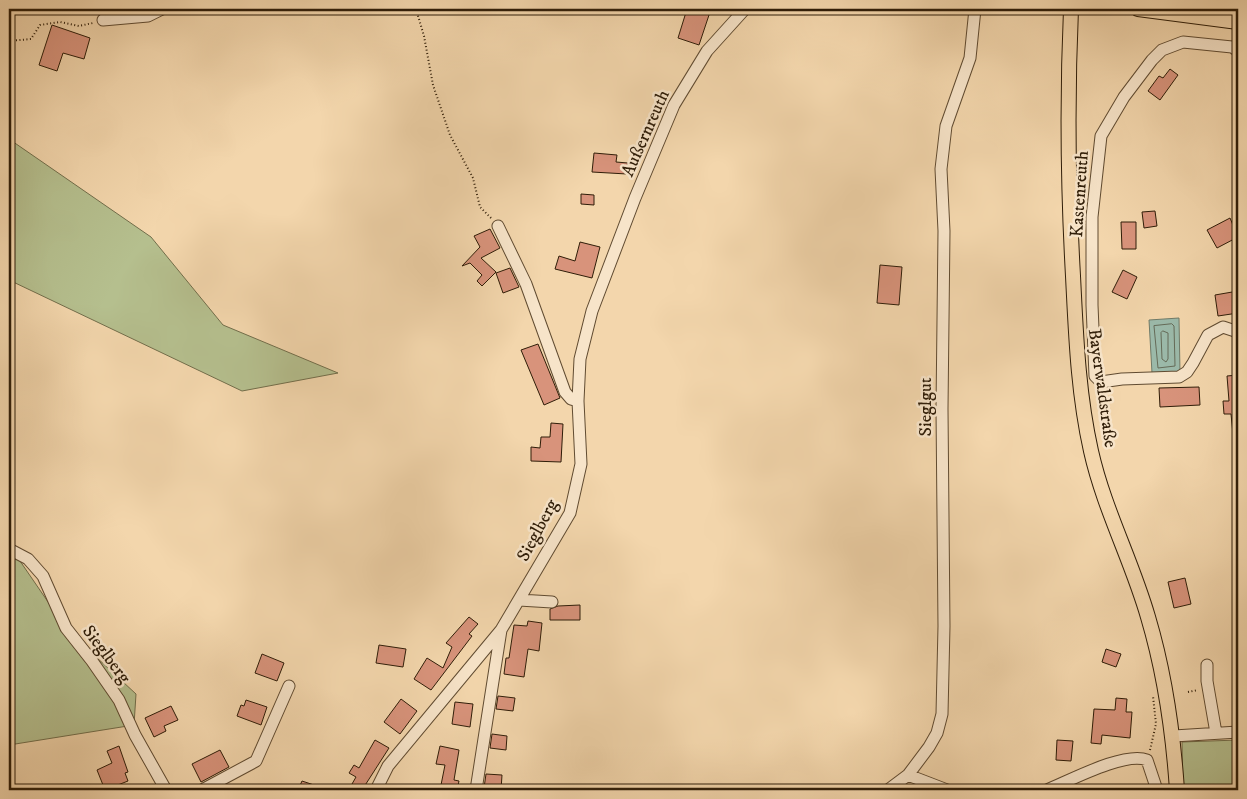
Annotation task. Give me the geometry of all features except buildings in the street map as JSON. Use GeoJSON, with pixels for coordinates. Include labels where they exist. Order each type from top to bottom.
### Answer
{"type":"FeatureCollection","features":[{"type":"Feature","properties":{"kind":"main road","name":"Bayerwaldstraße"},"geometry":{"type":"LineString","coordinates":[[1071,9],[1068,79],[1068,155],[1076,337],[1082,408],[1102,496],[1148,616],[1165,686],[1174,736],[1177,790]]}},
{"type":"Feature","properties":{"kind":"main road"},"geometry":{"type":"LineString","coordinates":[[1138,9],[1238,22]]}},
{"type":"Feature","properties":{"kind":"street"},"geometry":{"type":"LineString","coordinates":[[103,20],[148,16],[162,9]]}},
{"type":"Feature","properties":{"kind":"street","name":"Außernreuth"},"geometry":{"type":"LineString","coordinates":[[578,401],[580,359],[601,286],[634,198],[674,105],[707,52],[745,9]]}},
{"type":"Feature","properties":{"kind":"street","name":"Sieglgut"},"geometry":{"type":"LineString","coordinates":[[888,790],[908,775],[937,734],[942,714],[944,626],[942,409],[944,231],[941,169],[946,126],[970,58],[975,9]]}},
{"type":"Feature","properties":{"kind":"street","name":"Kastenreuth"},"geometry":{"type":"LineString","coordinates":[[1238,51],[1232,47],[1183,42],[1162,50],[1124,97],[1100,136],[1092,217],[1092,305],[1097,379],[1101,382],[1122,379],[1179,377],[1187,372],[1212,332],[1223,327],[1238,332]]}},
{"type":"Feature","properties":{"kind":"street"},"geometry":{"type":"LineString","coordinates":[[498,226],[526,284],[565,392],[571,399],[578,401]]}},
{"type":"Feature","properties":{"kind":"street","name":"Sieglberg"},"geometry":{"type":"LineString","coordinates":[[376,790],[388,766],[501,630],[570,513],[581,464],[578,401]]}},
{"type":"Feature","properties":{"kind":"street","name":"Sieglberg"},"geometry":{"type":"LineString","coordinates":[[9,549],[28,560],[43,576],[66,628],[119,700],[135,734],[166,790]]}},
{"type":"Feature","properties":{"kind":"street"},"geometry":{"type":"LineString","coordinates":[[519,600],[552,602]]}},
{"type":"Feature","properties":{"kind":"street"},"geometry":{"type":"LineString","coordinates":[[476,790],[501,630]]}},
{"type":"Feature","properties":{"kind":"street"},"geometry":{"type":"LineString","coordinates":[[1206,665],[1216,733]]}},
{"type":"Feature","properties":{"kind":"street"},"geometry":{"type":"LineString","coordinates":[[202,790],[256,761],[289,686]]}},
{"type":"Feature","properties":{"kind":"street"},"geometry":{"type":"LineString","coordinates":[[1174,736],[1238,732]]}},
{"type":"Feature","properties":{"kind":"street"},"geometry":{"type":"LineString","coordinates":[[1047,790],[1117,763],[1141,757],[1147,760],[1157,790]]}},
{"type":"Feature","properties":{"kind":"street"},"geometry":{"type":"LineString","coordinates":[[908,775],[947,790]]}},
{"type":"Feature","properties":{"kind":"path"},"geometry":{"type":"LineString","coordinates":[[416,9],[424,36],[433,85],[450,135],[472,178],[480,207],[498,226]]}},
{"type":"Feature","properties":{"kind":"path"},"geometry":{"type":"LineString","coordinates":[[9,41],[31,39],[40,25],[60,22],[79,26],[103,20]]}},
{"type":"Feature","properties":{"kind":"path"},"geometry":{"type":"LineString","coordinates":[[1147,760],[1156,724],[1153,696]]}},
{"type":"Feature","properties":{"kind":"green space"},"geometry":{"type":"Polygon","coordinates":[[[9,139],[151,237],[223,325],[338,373],[242,391],[9,280],[9,139]]]}},
{"type":"Feature","properties":{"kind":"green space"},"geometry":{"type":"Polygon","coordinates":[[[9,545],[68,631],[136,694],[134,725],[9,745],[9,545]]]}},
{"type":"Feature","properties":{"kind":"green space"},"geometry":{"type":"Polygon","coordinates":[[[1238,740],[1238,790],[1183,790],[1182,742],[1238,740]]]}},
{"type":"Feature","properties":{"kind":"water"},"geometry":{"type":"Polygon","coordinates":[[[1179,318],[1180,373],[1152,373],[1149,320],[1179,318]]]}}]}
